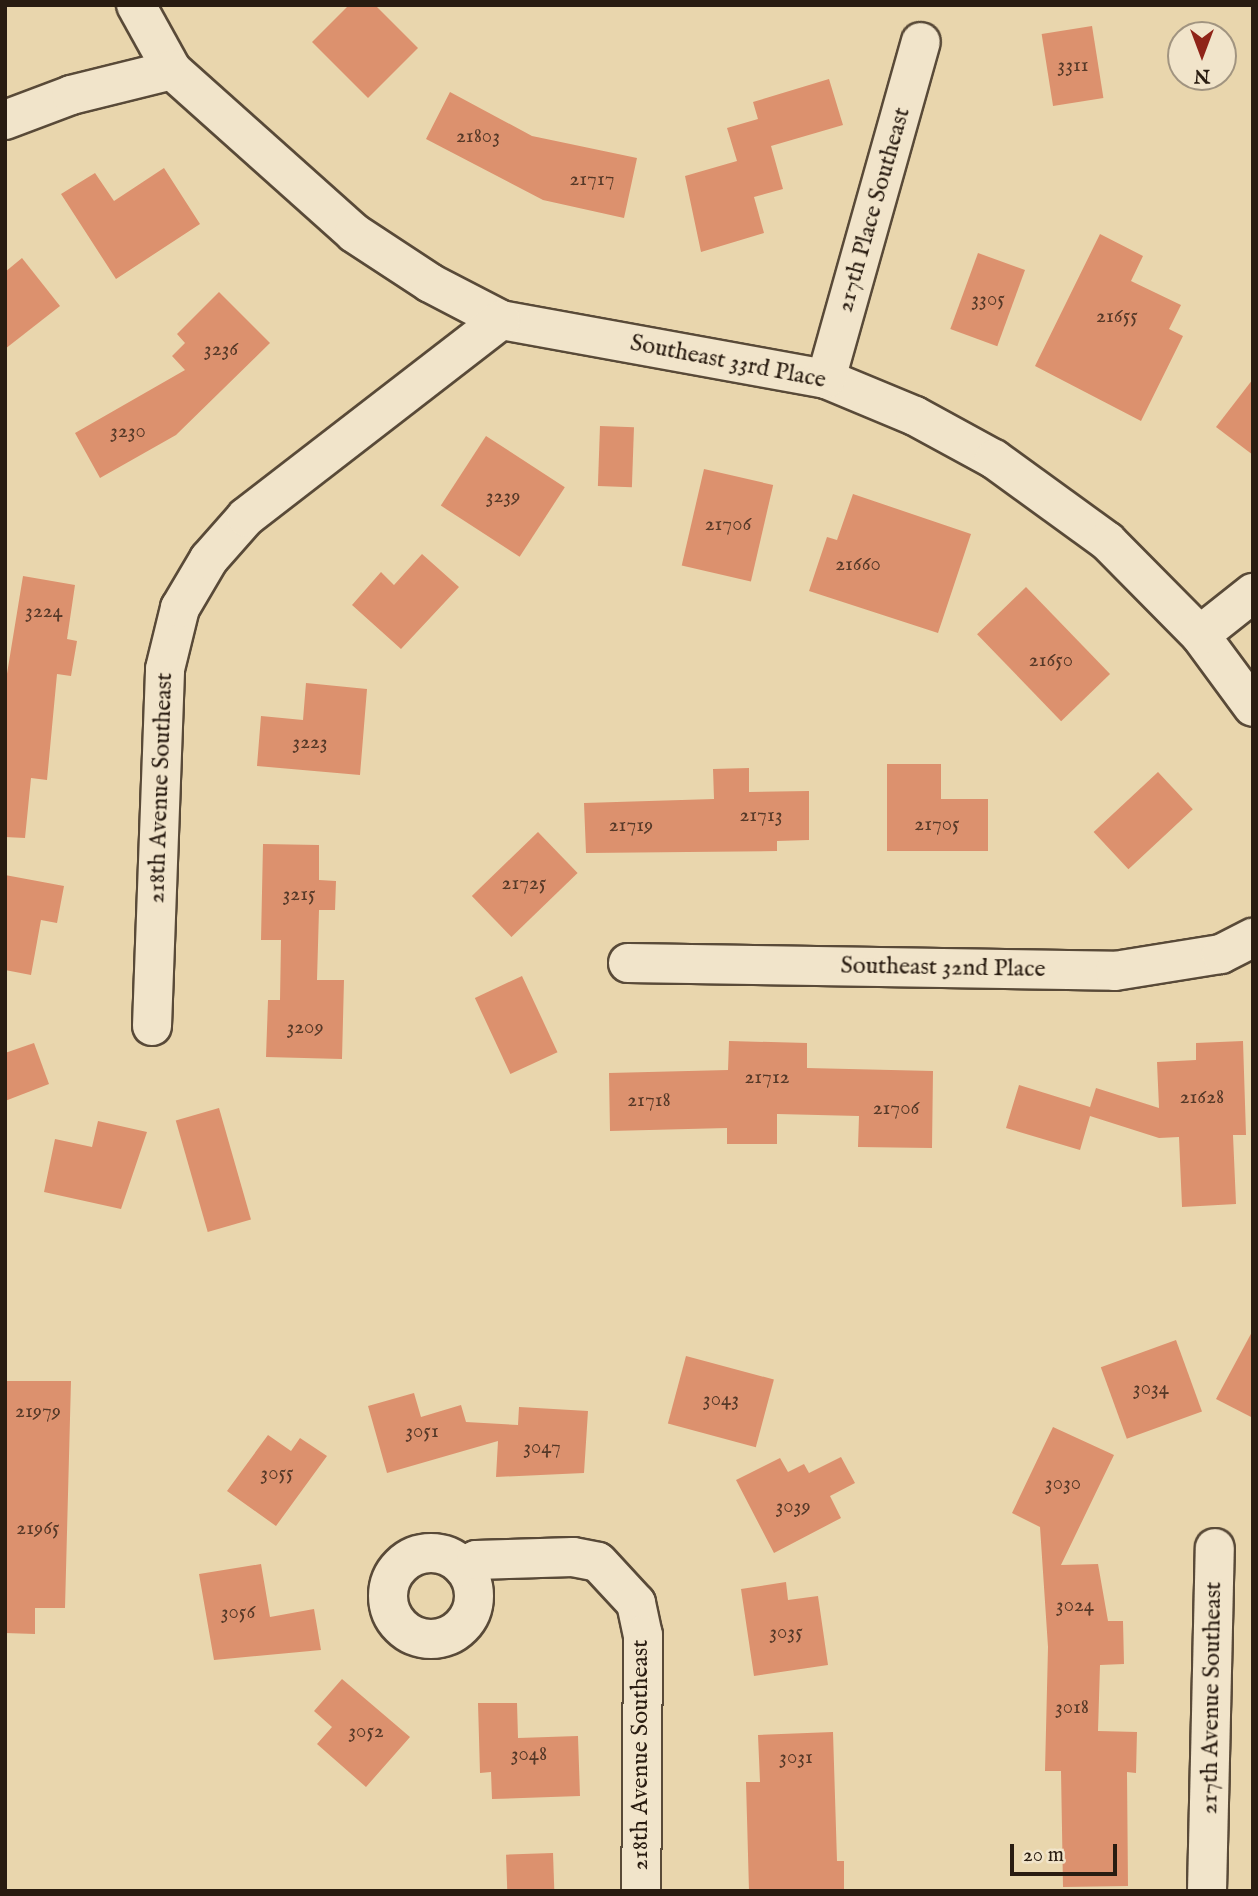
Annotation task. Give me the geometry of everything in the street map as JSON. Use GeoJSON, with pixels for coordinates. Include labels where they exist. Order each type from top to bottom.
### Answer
{"type":"FeatureCollection","features":[{"type":"Feature","properties":{"kind":"street","name":"Southeast 33rd Place"},"geometry":{"type":"LineString","coordinates":[[136,5],[172,70],[354,233],[501,320],[826,379],[915,416],[1059,502],[1200,635],[1253,707]]}},
{"type":"Feature","properties":{"kind":"street","name":"217th Place Southeast"},"geometry":{"type":"LineString","coordinates":[[826,379],[922,42]]}},
{"type":"Feature","properties":{"kind":"street"},"geometry":{"type":"LineString","coordinates":[[5,120],[71,95],[172,70]]}},
{"type":"Feature","properties":{"kind":"street","name":"218th Avenue Southeast"},"geometry":{"type":"LineString","coordinates":[[152,1026],[165,669],[180,608],[209,559],[246,517],[501,320]]}},
{"type":"Feature","properties":{"kind":"street"},"geometry":{"type":"LineString","coordinates":[[1200,635],[1253,593]]}},
{"type":"Feature","properties":{"kind":"street","name":"Southeast 32nd Place"},"geometry":{"type":"LineString","coordinates":[[628,963],[1115,971],[1221,954],[1253,938]]}},
{"type":"Feature","properties":{"kind":"street","name":"217th Avenue Southeast"},"geometry":{"type":"LineString","coordinates":[[1208,1891],[1215,1548]]}},
{"type":"Feature","properties":{"kind":"street","name":"218th Avenue Southeast"},"geometry":{"type":"LineString","coordinates":[[463,1567],[476,1560],[573,1557],[598,1562],[636,1603],[643,1635],[641,1891]]}},
{"type":"Feature","properties":{"kind":"building"},"geometry":{"type":"Polygon","coordinates":[[[349,5],[375,5],[418,48],[368,98],[312,42],[349,5]]]}},
{"type":"Feature","properties":{"kind":"building"},"geometry":{"type":"Polygon","coordinates":[[[1092,26],[1103,98],[1053,106],[1042,34],[1092,26]]]}},
{"type":"Feature","properties":{"kind":"building"},"geometry":{"type":"Polygon","coordinates":[[[829,79],[843,125],[771,146],[783,189],[754,197],[764,233],[701,252],[685,176],[737,161],[727,128],[758,119],[753,102],[829,79]]]}},
{"type":"Feature","properties":{"kind":"building"},"geometry":{"type":"Polygon","coordinates":[[[450,92],[532,136],[637,158],[624,218],[543,200],[426,139],[450,92]]]}},
{"type":"Feature","properties":{"kind":"building"},"geometry":{"type":"Polygon","coordinates":[[[164,168],[200,224],[116,279],[61,194],[95,173],[114,201],[164,168]]]}},
{"type":"Feature","properties":{"kind":"building"},"geometry":{"type":"Polygon","coordinates":[[[1100,234],[1143,256],[1131,281],[1181,305],[1169,329],[1183,336],[1141,421],[1035,366],[1100,234]]]}},
{"type":"Feature","properties":{"kind":"building"},"geometry":{"type":"Polygon","coordinates":[[[978,253],[1025,270],[997,346],[950,329],[978,253]]]}},
{"type":"Feature","properties":{"kind":"building"},"geometry":{"type":"Polygon","coordinates":[[[22,258],[60,306],[5,349],[5,272],[22,258]]]}},
{"type":"Feature","properties":{"kind":"building"},"geometry":{"type":"Polygon","coordinates":[[[219,292],[270,343],[176,435],[100,478],[75,433],[185,370],[172,356],[185,343],[177,334],[219,292]]]}},
{"type":"Feature","properties":{"kind":"building"},"geometry":{"type":"Polygon","coordinates":[[[1253,379],[1253,455],[1216,427],[1253,379]]]}},
{"type":"Feature","properties":{"kind":"building"},"geometry":{"type":"Polygon","coordinates":[[[600,426],[634,427],[632,487],[598,486],[600,426]]]}},
{"type":"Feature","properties":{"kind":"building"},"geometry":{"type":"Polygon","coordinates":[[[486,436],[565,487],[520,557],[441,506],[486,436]]]}},
{"type":"Feature","properties":{"kind":"building"},"geometry":{"type":"Polygon","coordinates":[[[704,469],[773,485],[751,581],[682,565],[704,469]]]}},
{"type":"Feature","properties":{"kind":"building"},"geometry":{"type":"Polygon","coordinates":[[[853,494],[971,534],[938,633],[809,591],[827,537],[837,540],[853,494]]]}},
{"type":"Feature","properties":{"kind":"building"},"geometry":{"type":"Polygon","coordinates":[[[422,554],[459,587],[401,649],[352,605],[381,572],[394,585],[422,554]]]}},
{"type":"Feature","properties":{"kind":"building"},"geometry":{"type":"Polygon","coordinates":[[[23,576],[75,585],[67,639],[77,641],[71,676],[57,674],[47,780],[31,778],[25,838],[5,837],[5,686],[23,576]]]}},
{"type":"Feature","properties":{"kind":"building"},"geometry":{"type":"Polygon","coordinates":[[[1026,587],[1110,674],[1061,721],[977,634],[1026,587]]]}},
{"type":"Feature","properties":{"kind":"building"},"geometry":{"type":"Polygon","coordinates":[[[306,683],[367,689],[360,775],[257,766],[261,716],[303,720],[306,683]]]}},
{"type":"Feature","properties":{"kind":"building"},"geometry":{"type":"Polygon","coordinates":[[[887,764],[941,764],[941,799],[988,799],[988,851],[887,851],[887,764]]]}},
{"type":"Feature","properties":{"kind":"building"},"geometry":{"type":"Polygon","coordinates":[[[749,768],[749,792],[809,791],[809,840],[777,841],[777,851],[586,853],[584,803],[714,799],[713,769],[749,768]]]}},
{"type":"Feature","properties":{"kind":"building"},"geometry":{"type":"Polygon","coordinates":[[[1158,772],[1193,809],[1128,869],[1094,832],[1158,772]]]}},
{"type":"Feature","properties":{"kind":"building"},"geometry":{"type":"Polygon","coordinates":[[[538,832],[578,873],[511,937],[472,896],[538,832]]]}},
{"type":"Feature","properties":{"kind":"building"},"geometry":{"type":"Polygon","coordinates":[[[263,844],[319,845],[319,880],[336,881],[335,910],[319,910],[317,980],[344,980],[342,1059],[266,1057],[268,1000],[280,1000],[281,940],[261,940],[263,844]]]}},
{"type":"Feature","properties":{"kind":"building"},"geometry":{"type":"Polygon","coordinates":[[[5,875],[64,886],[57,923],[41,920],[31,975],[5,970],[5,875]]]}},
{"type":"Feature","properties":{"kind":"building"},"geometry":{"type":"Polygon","coordinates":[[[522,976],[557,1052],[510,1074],[475,998],[522,976]]]}},
{"type":"Feature","properties":{"kind":"building"},"geometry":{"type":"Polygon","coordinates":[[[729,1041],[807,1043],[807,1068],[933,1071],[932,1148],[858,1147],[859,1116],[777,1114],[777,1144],[727,1144],[727,1128],[610,1131],[609,1073],[728,1070],[729,1041]]]}},
{"type":"Feature","properties":{"kind":"building"},"geometry":{"type":"Polygon","coordinates":[[[1243,1041],[1246,1135],[1233,1135],[1236,1204],[1182,1207],[1179,1137],[1159,1138],[1090,1116],[1080,1150],[1006,1128],[1019,1085],[1090,1107],[1096,1088],[1159,1108],[1157,1062],[1196,1060],[1196,1043],[1243,1041]]]}},
{"type":"Feature","properties":{"kind":"building"},"geometry":{"type":"Polygon","coordinates":[[[34,1043],[49,1084],[5,1101],[5,1053],[34,1043]]]}},
{"type":"Feature","properties":{"kind":"building"},"geometry":{"type":"Polygon","coordinates":[[[219,1108],[251,1220],[208,1232],[176,1120],[219,1108]]]}},
{"type":"Feature","properties":{"kind":"building"},"geometry":{"type":"Polygon","coordinates":[[[98,1121],[147,1132],[121,1209],[44,1192],[55,1139],[92,1147],[98,1121]]]}},
{"type":"Feature","properties":{"kind":"building"},"geometry":{"type":"Polygon","coordinates":[[[1253,1330],[1253,1418],[1216,1399],[1253,1330]]]}},
{"type":"Feature","properties":{"kind":"building"},"geometry":{"type":"Polygon","coordinates":[[[1176,1340],[1202,1411],[1127,1439],[1101,1367],[1176,1340]]]}},
{"type":"Feature","properties":{"kind":"building"},"geometry":{"type":"Polygon","coordinates":[[[686,1356],[774,1380],[756,1447],[668,1424],[686,1356]]]}},
{"type":"Feature","properties":{"kind":"building"},"geometry":{"type":"Polygon","coordinates":[[[5,1381],[71,1381],[65,1608],[35,1608],[35,1634],[5,1633],[5,1381]]]}},
{"type":"Feature","properties":{"kind":"building"},"geometry":{"type":"Polygon","coordinates":[[[414,1393],[421,1417],[461,1405],[466,1422],[518,1425],[519,1407],[588,1411],[584,1473],[496,1477],[498,1441],[387,1473],[368,1406],[414,1393]]]}},
{"type":"Feature","properties":{"kind":"building"},"geometry":{"type":"Polygon","coordinates":[[[1053,1427],[1114,1455],[1061,1565],[1098,1564],[1108,1621],[1123,1621],[1124,1664],[1100,1665],[1098,1731],[1137,1732],[1136,1773],[1127,1772],[1128,1886],[1063,1887],[1061,1771],[1045,1771],[1048,1647],[1040,1527],[1012,1513],[1053,1427]]]}},
{"type":"Feature","properties":{"kind":"building"},"geometry":{"type":"Polygon","coordinates":[[[268,1435],[291,1451],[300,1438],[327,1456],[276,1526],[227,1491],[268,1435]]]}},
{"type":"Feature","properties":{"kind":"building"},"geometry":{"type":"Polygon","coordinates":[[[841,1457],[855,1483],[830,1496],[841,1518],[774,1553],[736,1480],[780,1458],[788,1472],[804,1464],[809,1473],[841,1457]]]}},
{"type":"Feature","properties":{"kind":"building"},"geometry":{"type":"Polygon","coordinates":[[[261,1564],[270,1617],[314,1609],[321,1650],[214,1660],[199,1574],[261,1564]]]}},
{"type":"Feature","properties":{"kind":"building"},"geometry":{"type":"Polygon","coordinates":[[[786,1582],[788,1600],[818,1596],[828,1665],[754,1676],[741,1589],[786,1582]]]}},
{"type":"Feature","properties":{"kind":"building"},"geometry":{"type":"Polygon","coordinates":[[[342,1679],[410,1737],[366,1787],[317,1744],[332,1727],[314,1711],[342,1679]]]}},
{"type":"Feature","properties":{"kind":"building"},"geometry":{"type":"Polygon","coordinates":[[[478,1703],[517,1703],[518,1738],[578,1736],[580,1796],[492,1799],[491,1772],[480,1773],[478,1703]]]}},
{"type":"Feature","properties":{"kind":"building"},"geometry":{"type":"Polygon","coordinates":[[[833,1732],[837,1861],[844,1861],[844,1891],[749,1891],[746,1782],[760,1782],[758,1735],[833,1732]]]}},
{"type":"Feature","properties":{"kind":"building"},"geometry":{"type":"Polygon","coordinates":[[[553,1853],[554,1891],[507,1891],[506,1855],[553,1853]]]}}]}
